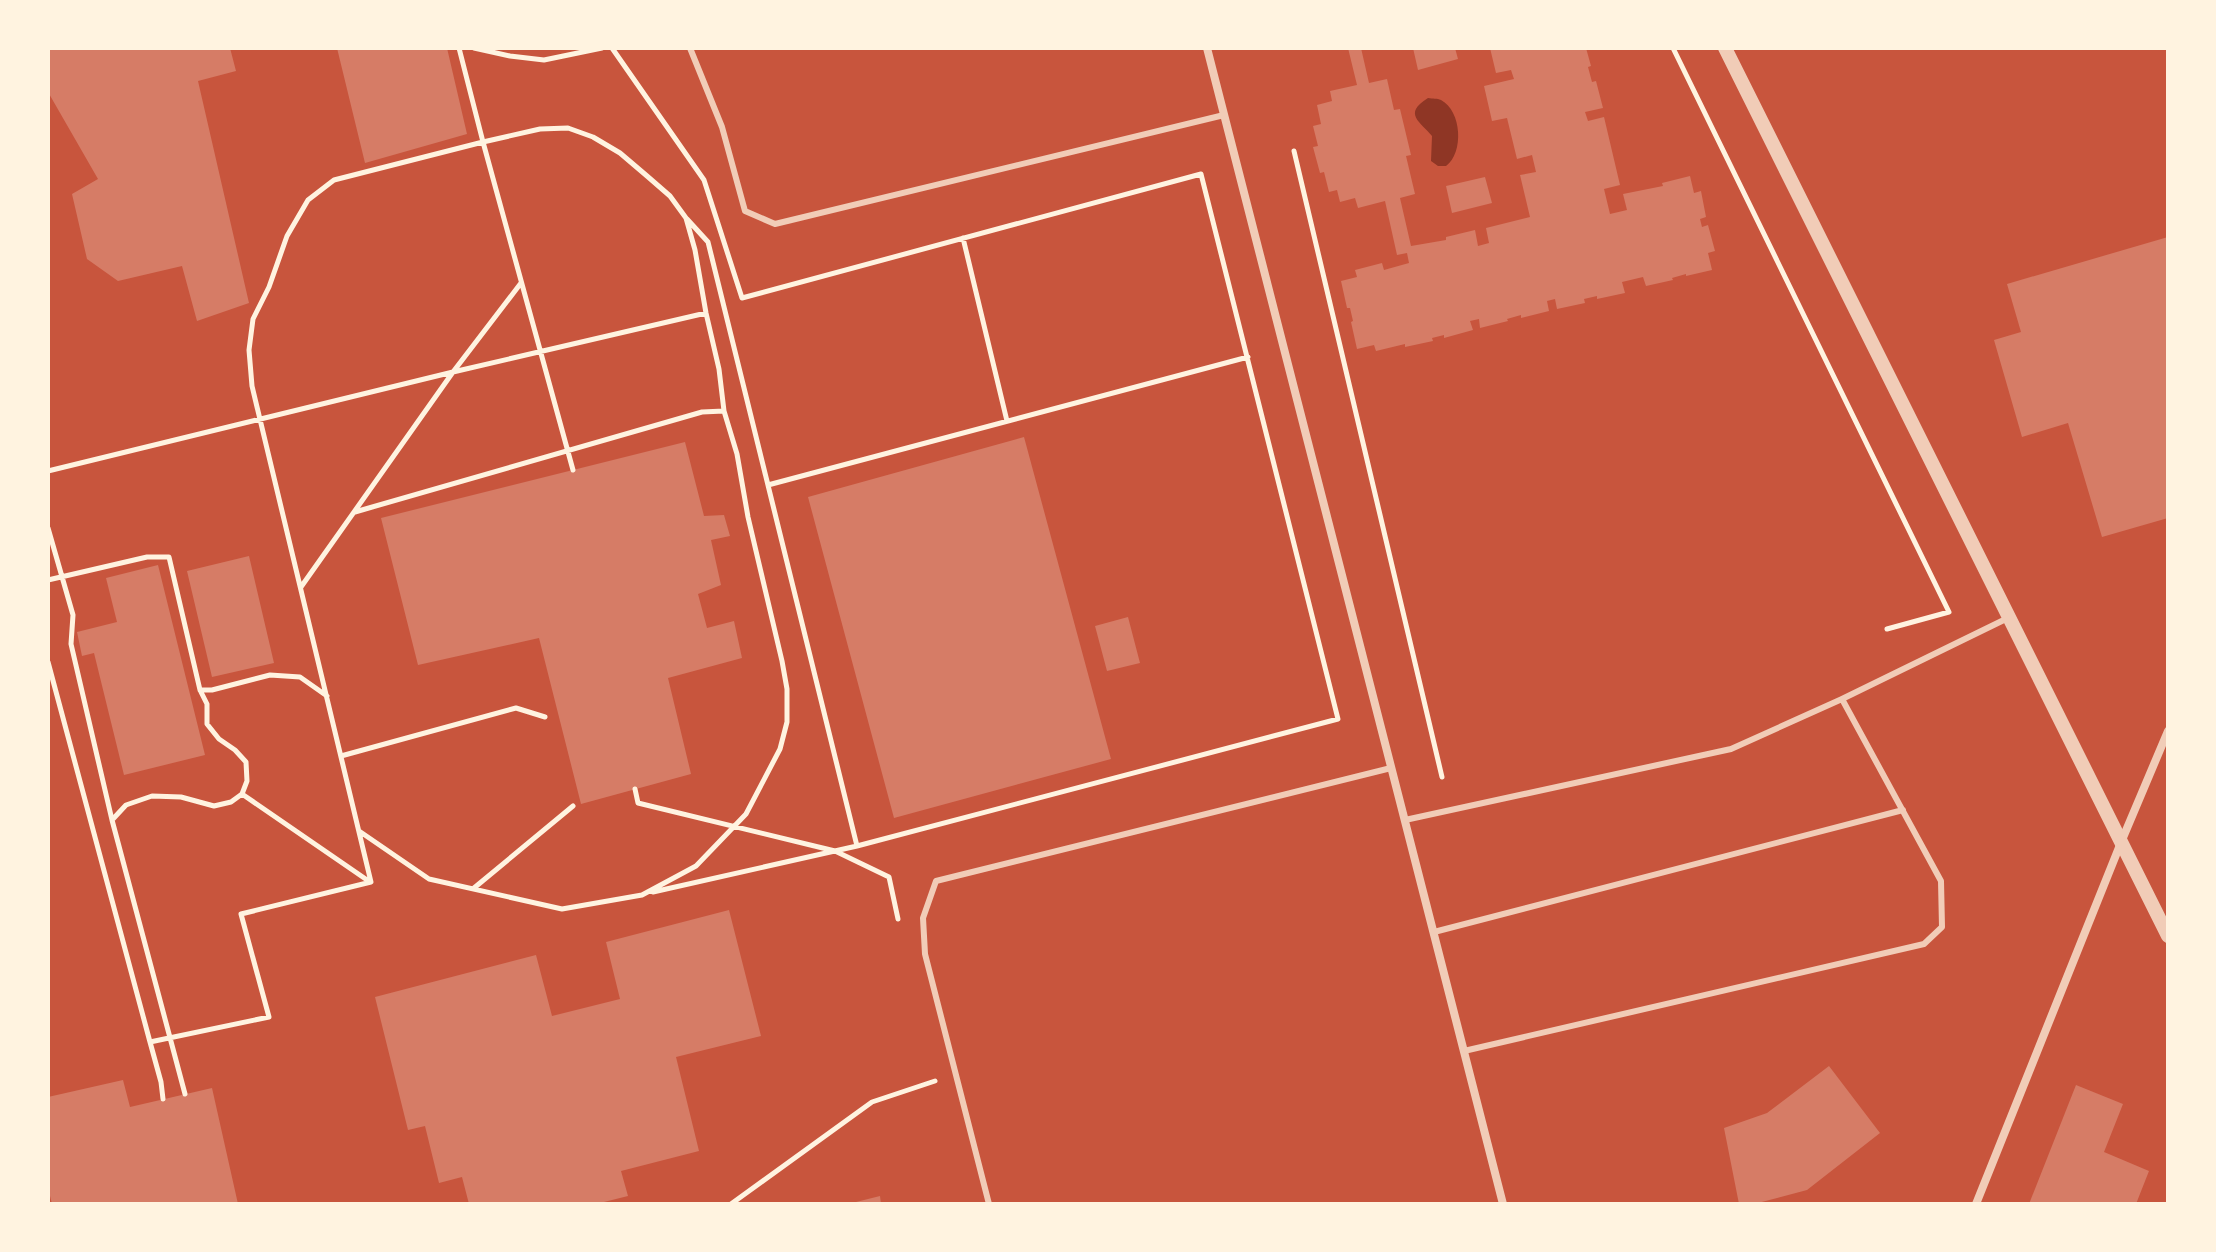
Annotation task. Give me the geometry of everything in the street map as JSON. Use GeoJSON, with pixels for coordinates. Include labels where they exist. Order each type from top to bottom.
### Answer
{"type":"FeatureCollection","features":[{"type":"Feature","properties":{"kind":"street"},"geometry":{"type":"LineString","coordinates":[[1207,48],[1503,1204]]}},
{"type":"Feature","properties":{"kind":"street"},"geometry":{"type":"LineString","coordinates":[[1725,48],[2168,936]]}},
{"type":"Feature","properties":{"kind":"street"},"geometry":{"type":"LineString","coordinates":[[1976,1204],[2168,731]]}},
{"type":"Feature","properties":{"kind":"lane"},"geometry":{"type":"LineString","coordinates":[[690,48],[722,127],[745,211],[775,224],[1224,115]]}},
{"type":"Feature","properties":{"kind":"lane"},"geometry":{"type":"LineString","coordinates":[[1405,820],[1731,749],[2010,617]]}},
{"type":"Feature","properties":{"kind":"lane"},"geometry":{"type":"LineString","coordinates":[[1464,1051],[1924,944],[1942,927],[1941,881],[1842,699]]}},
{"type":"Feature","properties":{"kind":"lane"},"geometry":{"type":"LineString","coordinates":[[989,1204],[925,954],[923,918],[936,881],[1391,768]]}},
{"type":"Feature","properties":{"kind":"lane"},"geometry":{"type":"LineString","coordinates":[[1434,932],[1903,810]]}},
{"type":"Feature","properties":{"kind":"path"},"geometry":{"type":"LineString","coordinates":[[459,48],[573,470]]}},
{"type":"Feature","properties":{"kind":"path"},"geometry":{"type":"LineString","coordinates":[[474,48],[544,60],[602,48]]}},
{"type":"Feature","properties":{"kind":"path"},"geometry":{"type":"LineString","coordinates":[[359,831],[429,879],[562,909],[644,894],[857,846],[1338,719],[1201,174],[742,298],[704,180],[612,48]]}},
{"type":"Feature","properties":{"kind":"path"},"geometry":{"type":"LineString","coordinates":[[1673,48],[1949,612],[1887,629]]}},
{"type":"Feature","properties":{"kind":"path"},"geometry":{"type":"LineString","coordinates":[[371,882],[252,386],[249,350],[253,319],[269,287],[287,236],[308,200],[334,180],[540,129],[568,128],[593,137],[620,153],[670,196],[708,242],[857,846]]}},
{"type":"Feature","properties":{"kind":"path"},"geometry":{"type":"LineString","coordinates":[[1294,151],[1442,777]]}},
{"type":"Feature","properties":{"kind":"path"},"geometry":{"type":"LineString","coordinates":[[644,894],[696,866],[746,814],[780,749],[787,722],[787,689],[737,454],[724,411],[719,369],[686,218]]}},
{"type":"Feature","properties":{"kind":"path"},"geometry":{"type":"LineString","coordinates":[[963,238],[1007,421]]}},
{"type":"Feature","properties":{"kind":"path"},"geometry":{"type":"LineString","coordinates":[[301,588],[453,372],[521,283]]}},
{"type":"Feature","properties":{"kind":"path"},"geometry":{"type":"LineString","coordinates":[[48,471],[706,313]]}},
{"type":"Feature","properties":{"kind":"path"},"geometry":{"type":"LineString","coordinates":[[768,485],[1248,357]]}},
{"type":"Feature","properties":{"kind":"path"},"geometry":{"type":"LineString","coordinates":[[355,512],[702,412],[724,411]]}},
{"type":"Feature","properties":{"kind":"path"},"geometry":{"type":"LineString","coordinates":[[48,528],[73,615],[71,644],[112,820],[185,1094]]}},
{"type":"Feature","properties":{"kind":"path"},"geometry":{"type":"LineString","coordinates":[[48,580],[147,557],[169,557],[200,690],[207,704],[207,724],[246,762],[247,781],[242,794],[231,802],[214,806],[181,797],[152,796],[126,805],[112,820]]}},
{"type":"Feature","properties":{"kind":"path"},"geometry":{"type":"LineString","coordinates":[[48,662],[163,1099]]}},
{"type":"Feature","properties":{"kind":"path"},"geometry":{"type":"LineString","coordinates":[[200,690],[212,690],[270,675],[300,677],[327,696]]}},
{"type":"Feature","properties":{"kind":"path"},"geometry":{"type":"LineString","coordinates":[[341,756],[516,708],[545,717]]}},
{"type":"Feature","properties":{"kind":"path"},"geometry":{"type":"LineString","coordinates":[[635,789],[638,803],[835,851],[889,877],[899,921]]}},
{"type":"Feature","properties":{"kind":"path"},"geometry":{"type":"LineString","coordinates":[[242,794],[371,882]]}},
{"type":"Feature","properties":{"kind":"path"},"geometry":{"type":"LineString","coordinates":[[474,888],[573,806]]}},
{"type":"Feature","properties":{"kind":"path"},"geometry":{"type":"LineString","coordinates":[[150,1042],[269,1017],[241,914],[371,882]]}},
{"type":"Feature","properties":{"kind":"path"},"geometry":{"type":"LineString","coordinates":[[731,1204],[872,1102],[935,1081],[932,1067]]}},
{"type":"Feature","properties":{"kind":"shaded area"},"geometry":{"type":"Polygon","coordinates":[[[1428,98],[1439,99],[1448,105],[1457,122],[1456,152],[1446,166],[1438,166],[1431,161],[1432,136],[1416,118],[1416,109],[1428,98]]]}},
{"type":"Feature","properties":{"kind":"building"},"geometry":{"type":"Polygon","coordinates":[[[48,48],[230,48],[236,71],[198,81],[249,303],[197,321],[182,266],[118,281],[87,259],[72,194],[98,179],[48,92],[48,48]]]}},
{"type":"Feature","properties":{"kind":"building"},"geometry":{"type":"Polygon","coordinates":[[[337,48],[447,48],[467,134],[365,163],[337,48]]]}},
{"type":"Feature","properties":{"kind":"building"},"geometry":{"type":"Polygon","coordinates":[[[1348,48],[1361,48],[1369,83],[1387,79],[1394,110],[1400,109],[1411,155],[1406,156],[1415,194],[1400,198],[1411,246],[1446,240],[1446,237],[1475,230],[1478,246],[1489,243],[1486,228],[1530,217],[1520,175],[1536,172],[1532,155],[1517,159],[1507,118],[1492,121],[1484,86],[1514,79],[1511,70],[1496,73],[1490,48],[1586,48],[1592,82],[1596,81],[1603,108],[1585,112],[1588,121],[1604,117],[1620,185],[1604,189],[1610,214],[1627,210],[1623,194],[1663,186],[1662,183],[1690,176],[1694,193],[1701,191],[1706,217],[1700,219],[1702,227],[1708,225],[1715,251],[1708,253],[1712,270],[1646,286],[1643,277],[1622,282],[1625,293],[1584,299],[1585,303],[1557,309],[1555,299],[1547,301],[1549,311],[1521,318],[1521,315],[1480,328],[1479,319],[1470,321],[1473,330],[1432,338],[1433,341],[1376,351],[1374,345],[1357,349],[1350,308],[1347,308],[1341,281],[1357,277],[1355,270],[1382,263],[1384,270],[1409,263],[1407,253],[1397,255],[1385,201],[1358,208],[1355,198],[1340,202],[1337,190],[1329,192],[1324,172],[1320,173],[1313,147],[1318,146],[1313,126],[1321,124],[1317,105],[1332,101],[1330,91],[1357,85],[1348,48]]]}},
{"type":"Feature","properties":{"kind":"building"},"geometry":{"type":"Polygon","coordinates":[[[1413,48],[1455,48],[1458,59],[1418,70],[1413,48]]]}},
{"type":"Feature","properties":{"kind":"building"},"geometry":{"type":"Polygon","coordinates":[[[1485,177],[1492,203],[1452,213],[1446,186],[1485,177]]]}},
{"type":"Feature","properties":{"kind":"building"},"geometry":{"type":"Polygon","coordinates":[[[2168,237],[2168,518],[2102,537],[2068,423],[2022,437],[1994,340],[2021,332],[2007,284],[2168,237]]]}},
{"type":"Feature","properties":{"kind":"building"},"geometry":{"type":"Polygon","coordinates":[[[1024,437],[1111,759],[894,818],[808,497],[1024,437]]]}},
{"type":"Feature","properties":{"kind":"building"},"geometry":{"type":"Polygon","coordinates":[[[685,442],[704,516],[724,515],[730,536],[711,540],[721,585],[698,594],[707,628],[734,621],[742,658],[668,678],[691,774],[581,804],[539,638],[418,665],[381,518],[685,442]]]}},
{"type":"Feature","properties":{"kind":"building"},"geometry":{"type":"Polygon","coordinates":[[[249,556],[274,663],[212,677],[187,571],[249,556]]]}},
{"type":"Feature","properties":{"kind":"building"},"geometry":{"type":"Polygon","coordinates":[[[158,565],[205,755],[124,775],[94,653],[82,656],[77,632],[117,622],[106,578],[158,565]]]}},
{"type":"Feature","properties":{"kind":"building"},"geometry":{"type":"Polygon","coordinates":[[[1128,617],[1140,663],[1107,671],[1095,626],[1128,617]]]}},
{"type":"Feature","properties":{"kind":"building"},"geometry":{"type":"Polygon","coordinates":[[[729,910],[761,1036],[676,1057],[699,1151],[621,1171],[628,1196],[596,1204],[469,1204],[462,1177],[439,1183],[425,1126],[408,1130],[375,997],[536,955],[552,1016],[620,999],[606,942],[729,910]]]}},
{"type":"Feature","properties":{"kind":"building"},"geometry":{"type":"Polygon","coordinates":[[[1829,1066],[1880,1133],[1807,1190],[1754,1204],[1739,1204],[1724,1128],[1767,1113],[1829,1066]]]}},
{"type":"Feature","properties":{"kind":"building"},"geometry":{"type":"Polygon","coordinates":[[[123,1080],[130,1107],[212,1088],[238,1204],[52,1204],[48,1188],[48,1097],[123,1080]]]}},
{"type":"Feature","properties":{"kind":"building"},"geometry":{"type":"Polygon","coordinates":[[[2076,1085],[2123,1104],[2104,1152],[2149,1171],[2136,1204],[2029,1204],[2076,1085]]]}},
{"type":"Feature","properties":{"kind":"building"},"geometry":{"type":"Polygon","coordinates":[[[880,1196],[881,1204],[852,1204],[852,1203],[880,1196]]]}}]}
